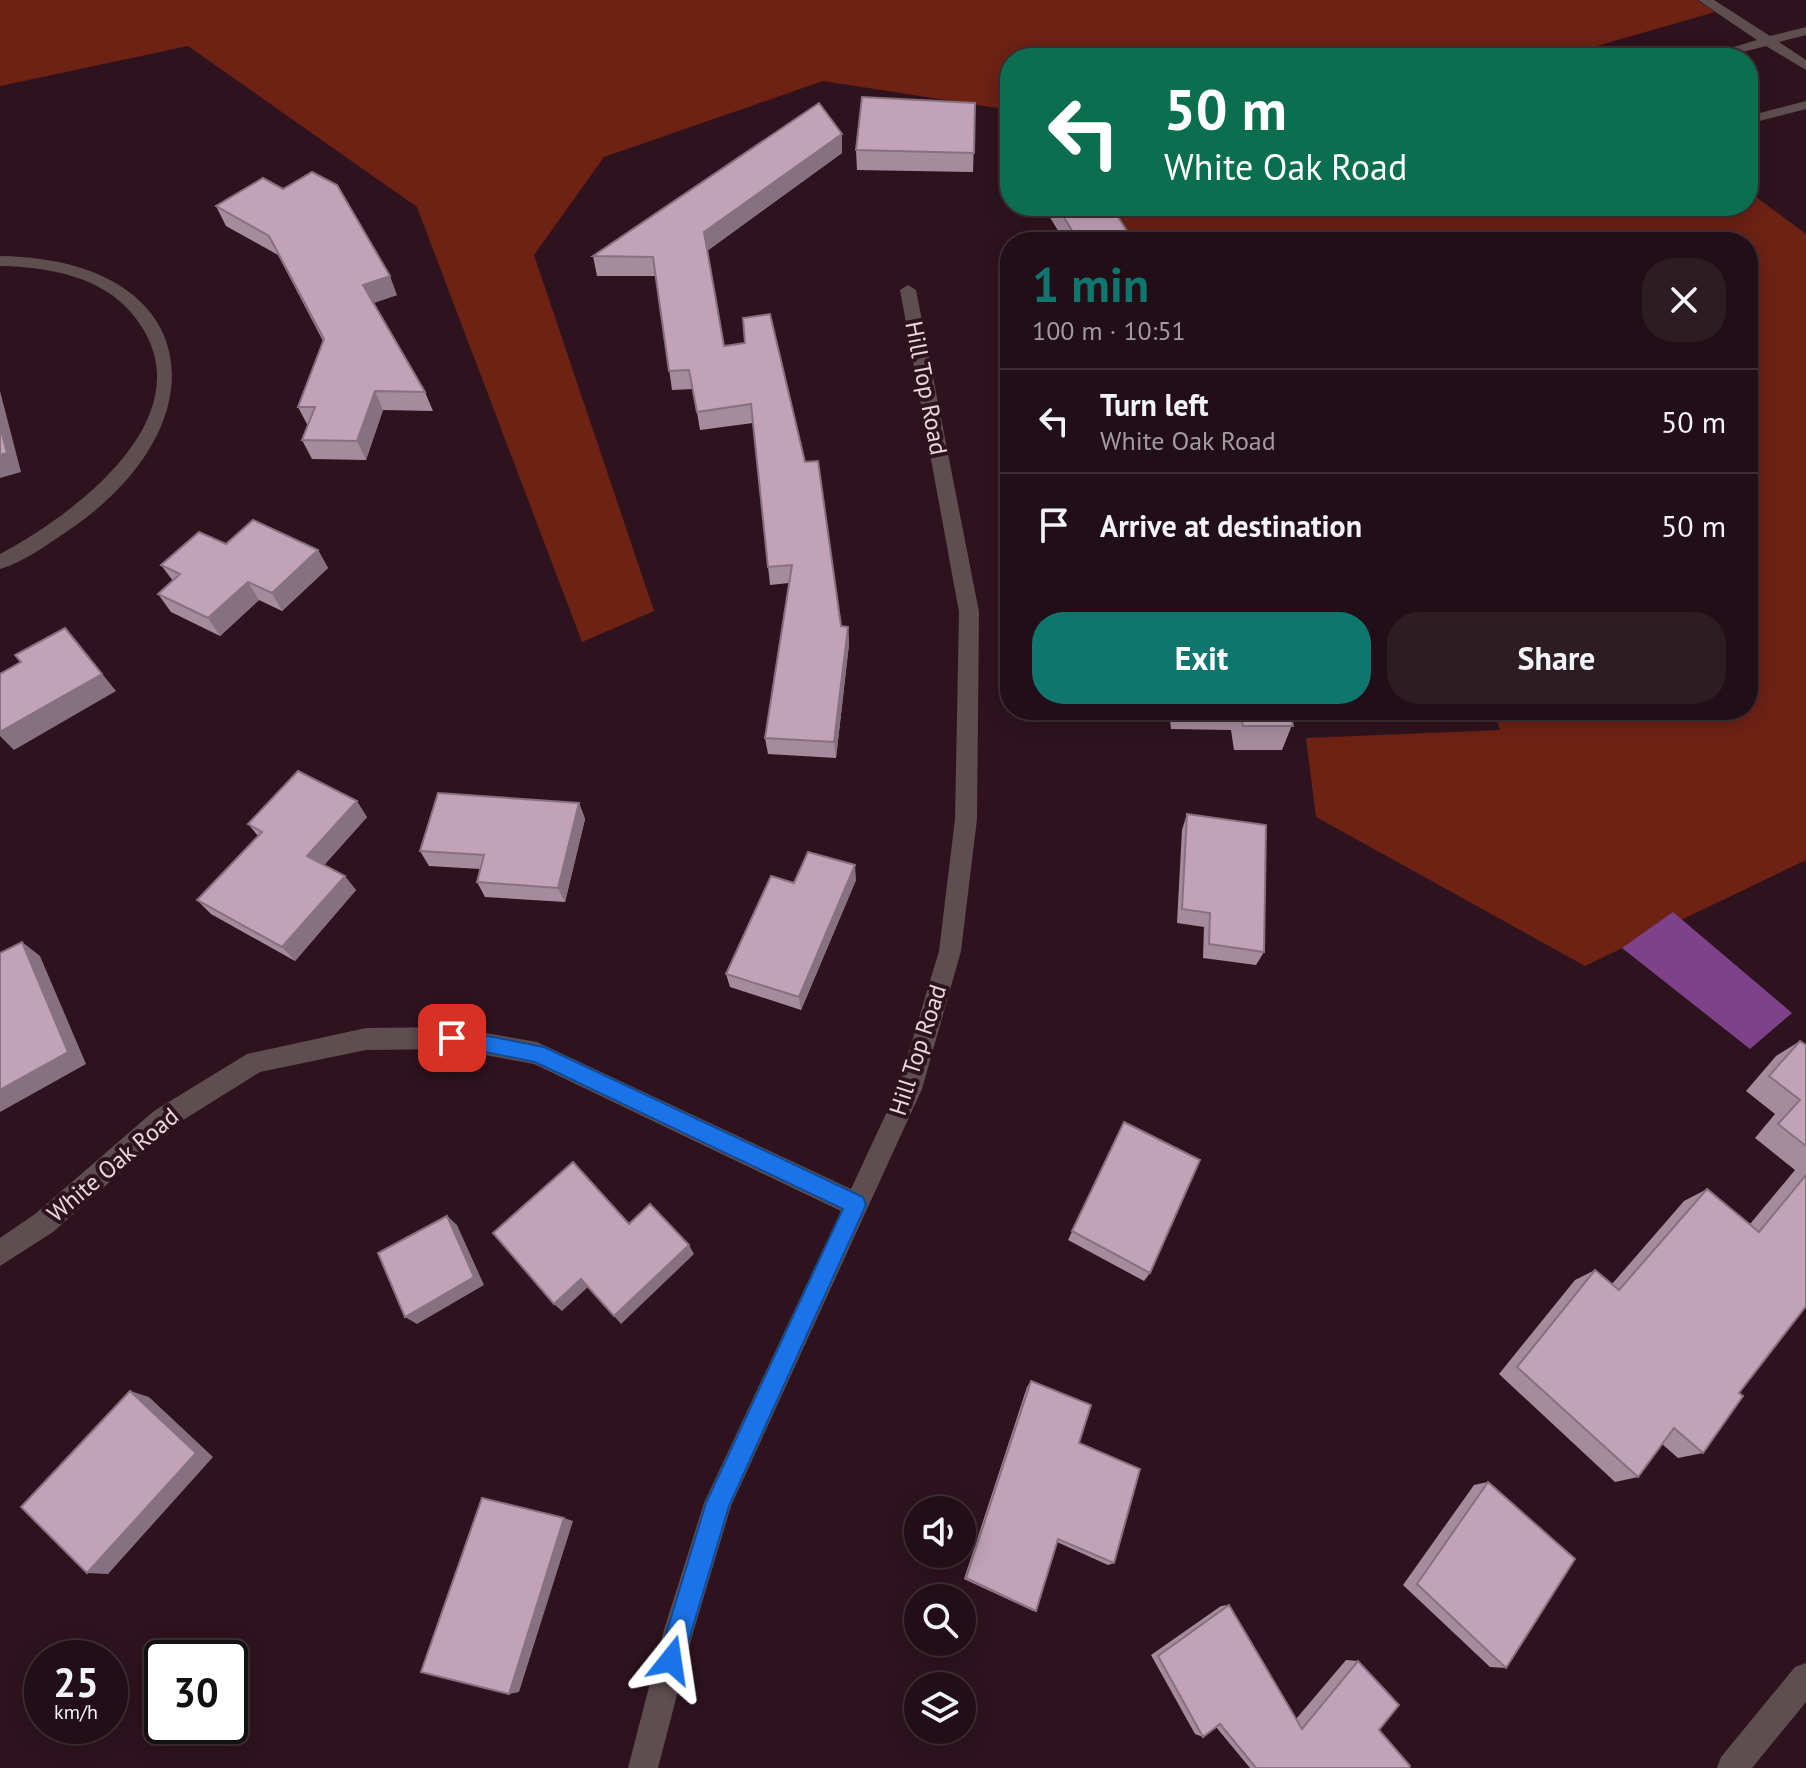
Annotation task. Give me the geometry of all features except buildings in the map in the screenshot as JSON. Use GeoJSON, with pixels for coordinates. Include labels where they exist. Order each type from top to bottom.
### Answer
{"type":"FeatureCollection","features":[{"type":"Feature","properties":{"kind":"street"},"geometry":{"type":"LineString","coordinates":[[1705,0],[1806,66]]}},
{"type":"Feature","properties":{"kind":"street"},"geometry":{"type":"LineString","coordinates":[[1742,48],[1806,31]]}},
{"type":"Feature","properties":{"kind":"street"},"geometry":{"type":"LineString","coordinates":[[1758,117],[1806,105]]}},
{"type":"Feature","properties":{"kind":"street"},"geometry":{"type":"LineString","coordinates":[[0,261],[51,266],[91,277],[124,295],[148,317],[163,345],[167,377],[152,430],[126,468],[90,504],[43,538],[0,562]]}},
{"type":"Feature","properties":{"kind":"street","name":"Hill Top Road"},"geometry":{"type":"LineString","coordinates":[[643,1768],[678,1633],[718,1503],[910,1089],[950,951],[966,819],[969,612],[908,290]]}},
{"type":"Feature","properties":{"kind":"street","name":"White Oak Road"},"geometry":{"type":"LineString","coordinates":[[0,1253],[44,1223],[163,1119],[255,1062],[366,1039],[452,1038],[537,1053],[856,1205]]}},
{"type":"Feature","properties":{"kind":"street"},"geometry":{"type":"LineString","coordinates":[[1732,1768],[1806,1678]]}},
{"type":"Feature","properties":{"kind":"shaded area"},"geometry":{"type":"Polygon","coordinates":[[[0,0],[1697,0],[1715,12],[1590,48],[1000,48],[1000,108],[823,81],[604,157],[534,255],[654,611],[582,642],[417,207],[188,46],[0,86],[0,0]]]}},
{"type":"Feature","properties":{"kind":"shaded area"},"geometry":{"type":"Polygon","coordinates":[[[1758,198],[1806,234],[1806,860],[1585,966],[1316,817],[1306,738],[1500,730],[1497,720],[1758,720],[1758,232],[1118,232],[1107,216],[1758,216],[1758,198]]]}},
{"type":"Feature","properties":{"kind":"shaded area"},"geometry":{"type":"Polygon","coordinates":[[[1673,912],[1792,1013],[1750,1049],[1622,948],[1673,912]]]}},
{"type":"Feature","properties":{"kind":"route"},"geometry":{"type":"LineString","coordinates":[[452,1038],[537,1053],[856,1205],[718,1503],[671,1660]]}}]}
